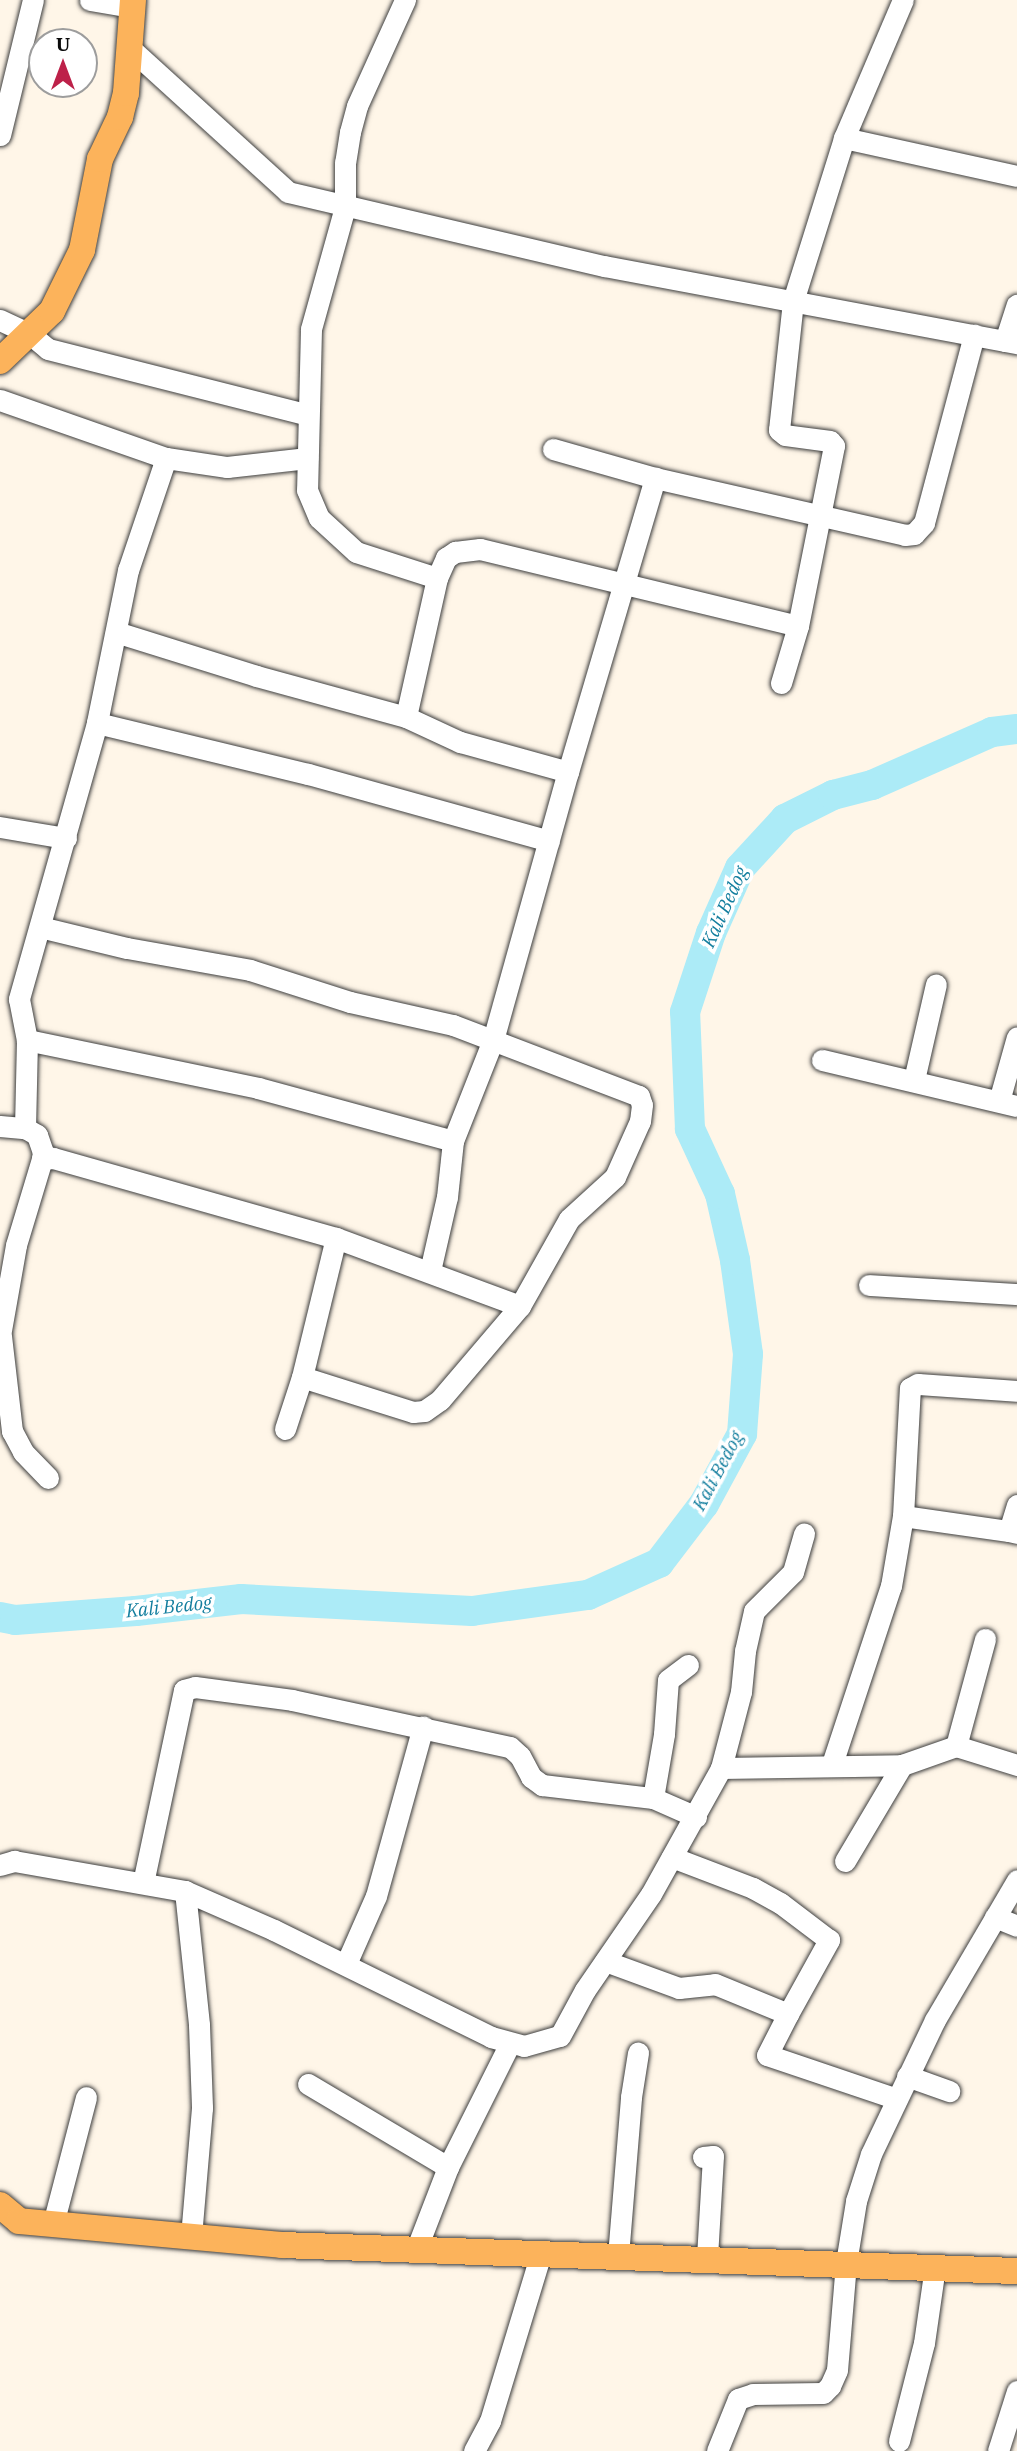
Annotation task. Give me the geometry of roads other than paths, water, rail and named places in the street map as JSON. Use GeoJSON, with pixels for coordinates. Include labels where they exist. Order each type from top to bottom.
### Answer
{"type":"FeatureCollection","features":[{"type":"Feature","properties":{"kind":"main road"},"geometry":{"type":"LineString","coordinates":[[0,361],[52,311],[82,250],[100,159],[120,117],[126,93],[132,4]]}},
{"type":"Feature","properties":{"kind":"main road"},"geometry":{"type":"LineString","coordinates":[[6,2217],[53,2224],[282,2245],[1017,2271]]}},
{"type":"Feature","properties":{"kind":"street"},"geometry":{"type":"LineString","coordinates":[[0,135],[33,0]]}},
{"type":"Feature","properties":{"kind":"street"},"geometry":{"type":"LineString","coordinates":[[90,0],[132,4]]}},
{"type":"Feature","properties":{"kind":"street"},"geometry":{"type":"LineString","coordinates":[[781,683],[798,626],[833,443],[785,435],[779,430],[793,301],[844,138],[904,0]]}},
{"type":"Feature","properties":{"kind":"street"},"geometry":{"type":"LineString","coordinates":[[401,1],[357,106],[349,132],[345,162],[345,207],[311,329],[307,491],[311,505],[335,536],[356,552],[437,578]]}},
{"type":"Feature","properties":{"kind":"street"},"geometry":{"type":"LineString","coordinates":[[131,49],[288,191],[345,207],[604,266],[1011,342],[1017,304]]}},
{"type":"Feature","properties":{"kind":"street"},"geometry":{"type":"LineString","coordinates":[[844,138],[1017,176]]}},
{"type":"Feature","properties":{"kind":"street"},"geometry":{"type":"LineString","coordinates":[[0,320],[30,334],[48,349],[308,415]]}},
{"type":"Feature","properties":{"kind":"street"},"geometry":{"type":"LineString","coordinates":[[553,449],[655,478],[905,535],[919,530],[924,523],[974,335]]}},
{"type":"Feature","properties":{"kind":"street"},"geometry":{"type":"LineString","coordinates":[[0,400],[166,458],[228,467],[307,458]]}},
{"type":"Feature","properties":{"kind":"street"},"geometry":{"type":"LineString","coordinates":[[25,1128],[27,1040],[19,999],[97,723],[128,570],[166,458]]}},
{"type":"Feature","properties":{"kind":"street"},"geometry":{"type":"LineString","coordinates":[[430,1271],[447,1197],[453,1141],[493,1040],[568,772],[655,478]]}},
{"type":"Feature","properties":{"kind":"street"},"geometry":{"type":"LineString","coordinates":[[406,717],[437,578],[446,558],[463,550],[480,549],[798,626]]}},
{"type":"Feature","properties":{"kind":"street"},"geometry":{"type":"LineString","coordinates":[[116,632],[256,676],[406,717],[460,742],[568,772]]}},
{"type":"Feature","properties":{"kind":"street"},"geometry":{"type":"LineString","coordinates":[[97,723],[308,775],[549,841]]}},
{"type":"Feature","properties":{"kind":"street"},"geometry":{"type":"LineString","coordinates":[[0,827],[66,838]]}},
{"type":"Feature","properties":{"kind":"street"},"geometry":{"type":"LineString","coordinates":[[40,927],[127,948],[250,970],[350,1002],[453,1025],[637,1094],[642,1105],[640,1121],[615,1177],[569,1219],[520,1306],[461,1378],[424,1411],[412,1412],[302,1377]]}},
{"type":"Feature","properties":{"kind":"street"},"geometry":{"type":"LineString","coordinates":[[914,1080],[936,985]]}},
{"type":"Feature","properties":{"kind":"street"},"geometry":{"type":"LineString","coordinates":[[822,1060],[1008,1104],[1017,1037]]}},
{"type":"Feature","properties":{"kind":"street"},"geometry":{"type":"LineString","coordinates":[[27,1040],[258,1088],[453,1141]]}},
{"type":"Feature","properties":{"kind":"street"},"geometry":{"type":"LineString","coordinates":[[0,1126],[25,1128],[37,1135],[43,1152],[16,1245],[0,1336],[12,1431],[23,1452],[48,1478]]}},
{"type":"Feature","properties":{"kind":"street"},"geometry":{"type":"LineString","coordinates":[[42,1159],[62,1159],[336,1238],[520,1306]]}},
{"type":"Feature","properties":{"kind":"street"},"geometry":{"type":"LineString","coordinates":[[285,1429],[302,1377],[336,1238]]}},
{"type":"Feature","properties":{"kind":"street"},"geometry":{"type":"LineString","coordinates":[[869,1285],[1017,1294]]}},
{"type":"Feature","properties":{"kind":"street"},"geometry":{"type":"LineString","coordinates":[[832,1764],[891,1586],[903,1516],[912,1387],[918,1384],[1017,1391]]}},
{"type":"Feature","properties":{"kind":"street"},"geometry":{"type":"LineString","coordinates":[[903,1516],[1013,1532],[1017,1505]]}},
{"type":"Feature","properties":{"kind":"street"},"geometry":{"type":"LineString","coordinates":[[0,1865],[14,1861],[185,1891],[346,1964],[509,2045],[524,2046],[560,2036],[673,1857],[720,1768],[741,1692],[745,1651],[754,1611],[793,1572],[804,1534]]}},
{"type":"Feature","properties":{"kind":"street"},"geometry":{"type":"LineString","coordinates":[[956,1746],[985,1639]]}},
{"type":"Feature","properties":{"kind":"street"},"geometry":{"type":"LineString","coordinates":[[653,1798],[664,1734],[668,1680],[688,1665]]}},
{"type":"Feature","properties":{"kind":"street"},"geometry":{"type":"LineString","coordinates":[[144,1883],[184,1690],[195,1687],[292,1700],[423,1726],[510,1747],[520,1756],[531,1777],[542,1785],[653,1798],[696,1817]]}},
{"type":"Feature","properties":{"kind":"street"},"geometry":{"type":"LineString","coordinates":[[346,1964],[376,1896],[423,1726]]}},
{"type":"Feature","properties":{"kind":"street"},"geometry":{"type":"LineString","coordinates":[[720,1768],[832,1764],[902,1765],[956,1746],[1017,1765]]}},
{"type":"Feature","properties":{"kind":"street"},"geometry":{"type":"LineString","coordinates":[[845,1861],[902,1765]]}},
{"type":"Feature","properties":{"kind":"street"},"geometry":{"type":"LineString","coordinates":[[673,1857],[753,1888],[780,1903],[829,1940],[767,2055],[897,2099]]}},
{"type":"Feature","properties":{"kind":"street"},"geometry":{"type":"LineString","coordinates":[[717,2451],[738,2399],[753,2394],[823,2393],[830,2386],[837,2370],[846,2263],[856,2200],[871,2154],[935,2020],[1017,1880]]}},
{"type":"Feature","properties":{"kind":"street"},"geometry":{"type":"LineString","coordinates":[[185,1891],[199,2025],[202,2108],[191,2237]]}},
{"type":"Feature","properties":{"kind":"street"},"geometry":{"type":"LineString","coordinates":[[995,1917],[1017,1926]]}},
{"type":"Feature","properties":{"kind":"street"},"geometry":{"type":"LineString","coordinates":[[605,1961],[679,1988],[715,1984],[789,2014]]}},
{"type":"Feature","properties":{"kind":"street"},"geometry":{"type":"LineString","coordinates":[[416,2250],[448,2167],[509,2045]]}},
{"type":"Feature","properties":{"kind":"street"},"geometry":{"type":"LineString","coordinates":[[618,2256],[631,2097],[638,2053]]}},
{"type":"Feature","properties":{"kind":"street"},"geometry":{"type":"LineString","coordinates":[[907,2076],[949,2091]]}},
{"type":"Feature","properties":{"kind":"street"},"geometry":{"type":"LineString","coordinates":[[307,2084],[448,2167]]}},
{"type":"Feature","properties":{"kind":"street"},"geometry":{"type":"LineString","coordinates":[[53,2224],[86,2097]]}},
{"type":"Feature","properties":{"kind":"street"},"geometry":{"type":"LineString","coordinates":[[703,2157],[713,2156],[707,2258]]}},
{"type":"Feature","properties":{"kind":"street"},"geometry":{"type":"LineString","coordinates":[[474,2451],[490,2420],[541,2253]]}},
{"type":"Feature","properties":{"kind":"street"},"geometry":{"type":"LineString","coordinates":[[899,2441],[924,2343],[935,2267]]}},
{"type":"Feature","properties":{"kind":"street"},"geometry":{"type":"LineString","coordinates":[[998,2451],[1017,2390]]}},
{"type":"Feature","properties":{"kind":"waterway","name":"Kali Bedog"},"geometry":{"type":"LineString","coordinates":[[0,1617],[15,1620],[136,1611],[241,1599],[472,1611],[588,1595],[659,1563],[704,1504],[742,1434],[748,1354],[735,1260],[720,1194],[690,1129],[685,1012],[711,933],[740,868],[785,819],[833,795],[872,785],[992,732],[1017,729]]}}]}
